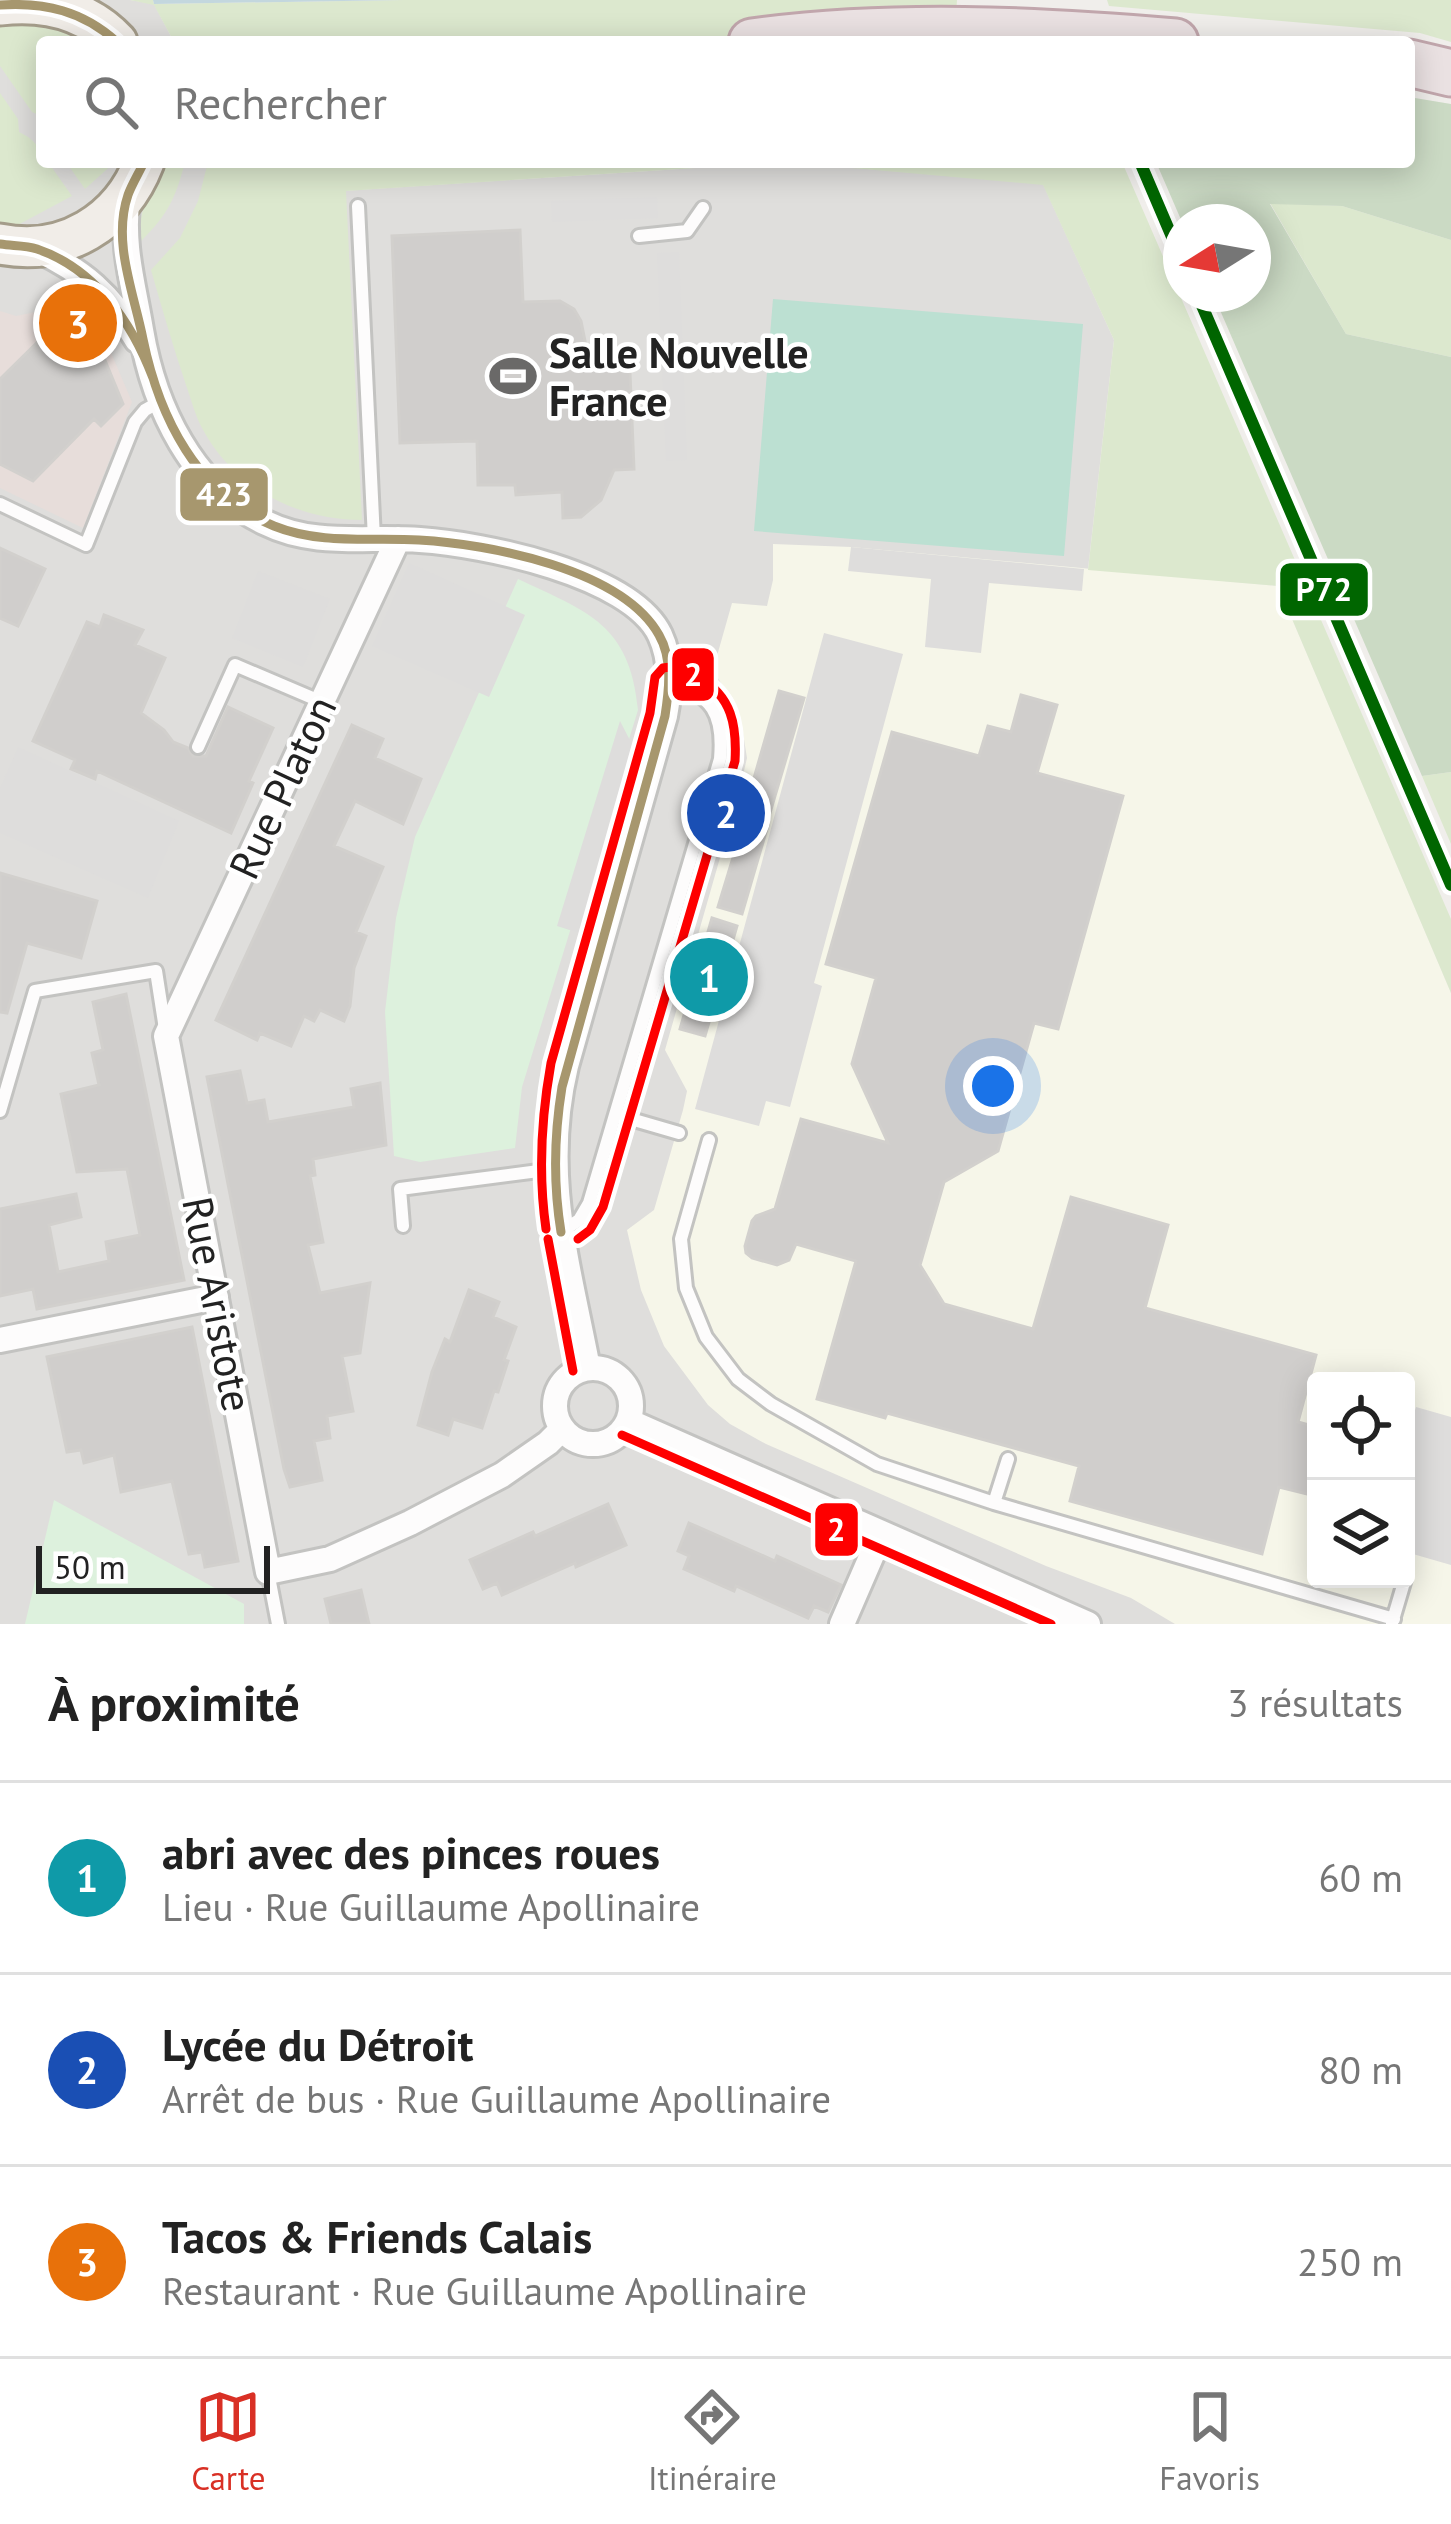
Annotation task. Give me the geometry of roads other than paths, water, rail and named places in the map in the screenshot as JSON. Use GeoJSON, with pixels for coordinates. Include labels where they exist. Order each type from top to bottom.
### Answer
{"type":"FeatureCollection","features":[{"type":"Feature","properties":{"kind":"highway"},"geometry":{"type":"LineString","coordinates":[[829,36],[1024,32],[1085,36]]}},
{"type":"Feature","properties":{"kind":"highway"},"geometry":{"type":"LineString","coordinates":[[1415,64],[1451,73]]}},
{"type":"Feature","properties":{"kind":"main road"},"geometry":{"type":"LineString","coordinates":[[0,5],[52,5],[102,23]]}},
{"type":"Feature","properties":{"kind":"main road"},"geometry":{"type":"LineString","coordinates":[[10,246],[58,244],[92,229],[112,213],[136,178]]}},
{"type":"Feature","properties":{"kind":"street"},"geometry":{"type":"LineString","coordinates":[[136,178],[124,230],[145,352],[188,457],[215,488],[248,514],[306,536],[494,550],[535,561],[601,585],[633,605],[653,623],[664,649],[670,681],[662,728],[555,1118],[554,1169],[561,1232],[588,1368]]}},
{"type":"Feature","properties":{"kind":"street"},"geometry":{"type":"LineString","coordinates":[[10,246],[80,272],[122,313],[145,352]]}},
{"type":"Feature","properties":{"kind":"street","name":"Rue Platon"},"geometry":{"type":"LineString","coordinates":[[166,1036],[322,702],[386,539]]}},
{"type":"Feature","properties":{"kind":"street","name":"Rue Aristote"},"geometry":{"type":"LineString","coordinates":[[166,1036],[268,1572]]}},
{"type":"Feature","properties":{"kind":"street"},"geometry":{"type":"LineString","coordinates":[[0,1340],[216,1297]]}},
{"type":"Feature","properties":{"kind":"street"},"geometry":{"type":"LineString","coordinates":[[588,1368],[606,1370],[625,1386],[631,1403],[628,1421],[612,1439],[594,1444],[576,1441],[556,1418],[559,1388],[571,1375],[588,1368]]}},
{"type":"Feature","properties":{"kind":"street"},"geometry":{"type":"LineString","coordinates":[[628,1421],[1088,1624]]}},
{"type":"Feature","properties":{"kind":"street"},"geometry":{"type":"LineString","coordinates":[[268,1572],[330,1559],[410,1523],[502,1475],[562,1429]]}},
{"type":"Feature","properties":{"kind":"street"},"geometry":{"type":"LineString","coordinates":[[842,1624],[880,1534]]}},
{"type":"Feature","properties":{"kind":"lane"},"geometry":{"type":"LineString","coordinates":[[358,206],[386,539]]}},
{"type":"Feature","properties":{"kind":"lane"},"geometry":{"type":"LineString","coordinates":[[639,236],[687,231],[704,208]]}},
{"type":"Feature","properties":{"kind":"lane"},"geometry":{"type":"LineString","coordinates":[[0,504],[86,545],[135,422],[162,400]]}},
{"type":"Feature","properties":{"kind":"lane"},"geometry":{"type":"LineString","coordinates":[[198,747],[236,665],[322,702]]}},
{"type":"Feature","properties":{"kind":"lane"},"geometry":{"type":"LineString","coordinates":[[561,1232],[585,1212],[720,759],[721,732],[710,702],[695,690],[670,681]]}},
{"type":"Feature","properties":{"kind":"lane"},"geometry":{"type":"LineString","coordinates":[[0,1111],[35,991],[156,971],[166,1036]]}},
{"type":"Feature","properties":{"kind":"lane"},"geometry":{"type":"LineString","coordinates":[[617,1115],[679,1133]]}},
{"type":"Feature","properties":{"kind":"lane"},"geometry":{"type":"LineString","coordinates":[[709,1140],[681,1239],[686,1288],[706,1336],[738,1378],[771,1404],[877,1464],[1393,1621],[1402,1588]]}},
{"type":"Feature","properties":{"kind":"lane"},"geometry":{"type":"LineString","coordinates":[[404,1226],[400,1189],[554,1169]]}},
{"type":"Feature","properties":{"kind":"lane"},"geometry":{"type":"LineString","coordinates":[[994,1503],[1008,1459]]}},
{"type":"Feature","properties":{"kind":"lane"},"geometry":{"type":"LineString","coordinates":[[268,1572],[278,1624]]}},
{"type":"Feature","properties":{"kind":"place","name":"Tacos & Friends Calais"},"geometry":{"type":"Point","coordinates":[78,323]}},
{"type":"Feature","properties":{"kind":"place","name":"Salle Nouvelle France"},"geometry":{"type":"Point","coordinates":[513,376]}},
{"type":"Feature","properties":{"kind":"place","name":"Lycée du Détroit"},"geometry":{"type":"Point","coordinates":[726,813]}},
{"type":"Feature","properties":{"kind":"place","name":"abri avec des pinces roues"},"geometry":{"type":"Point","coordinates":[709,977]}}]}
